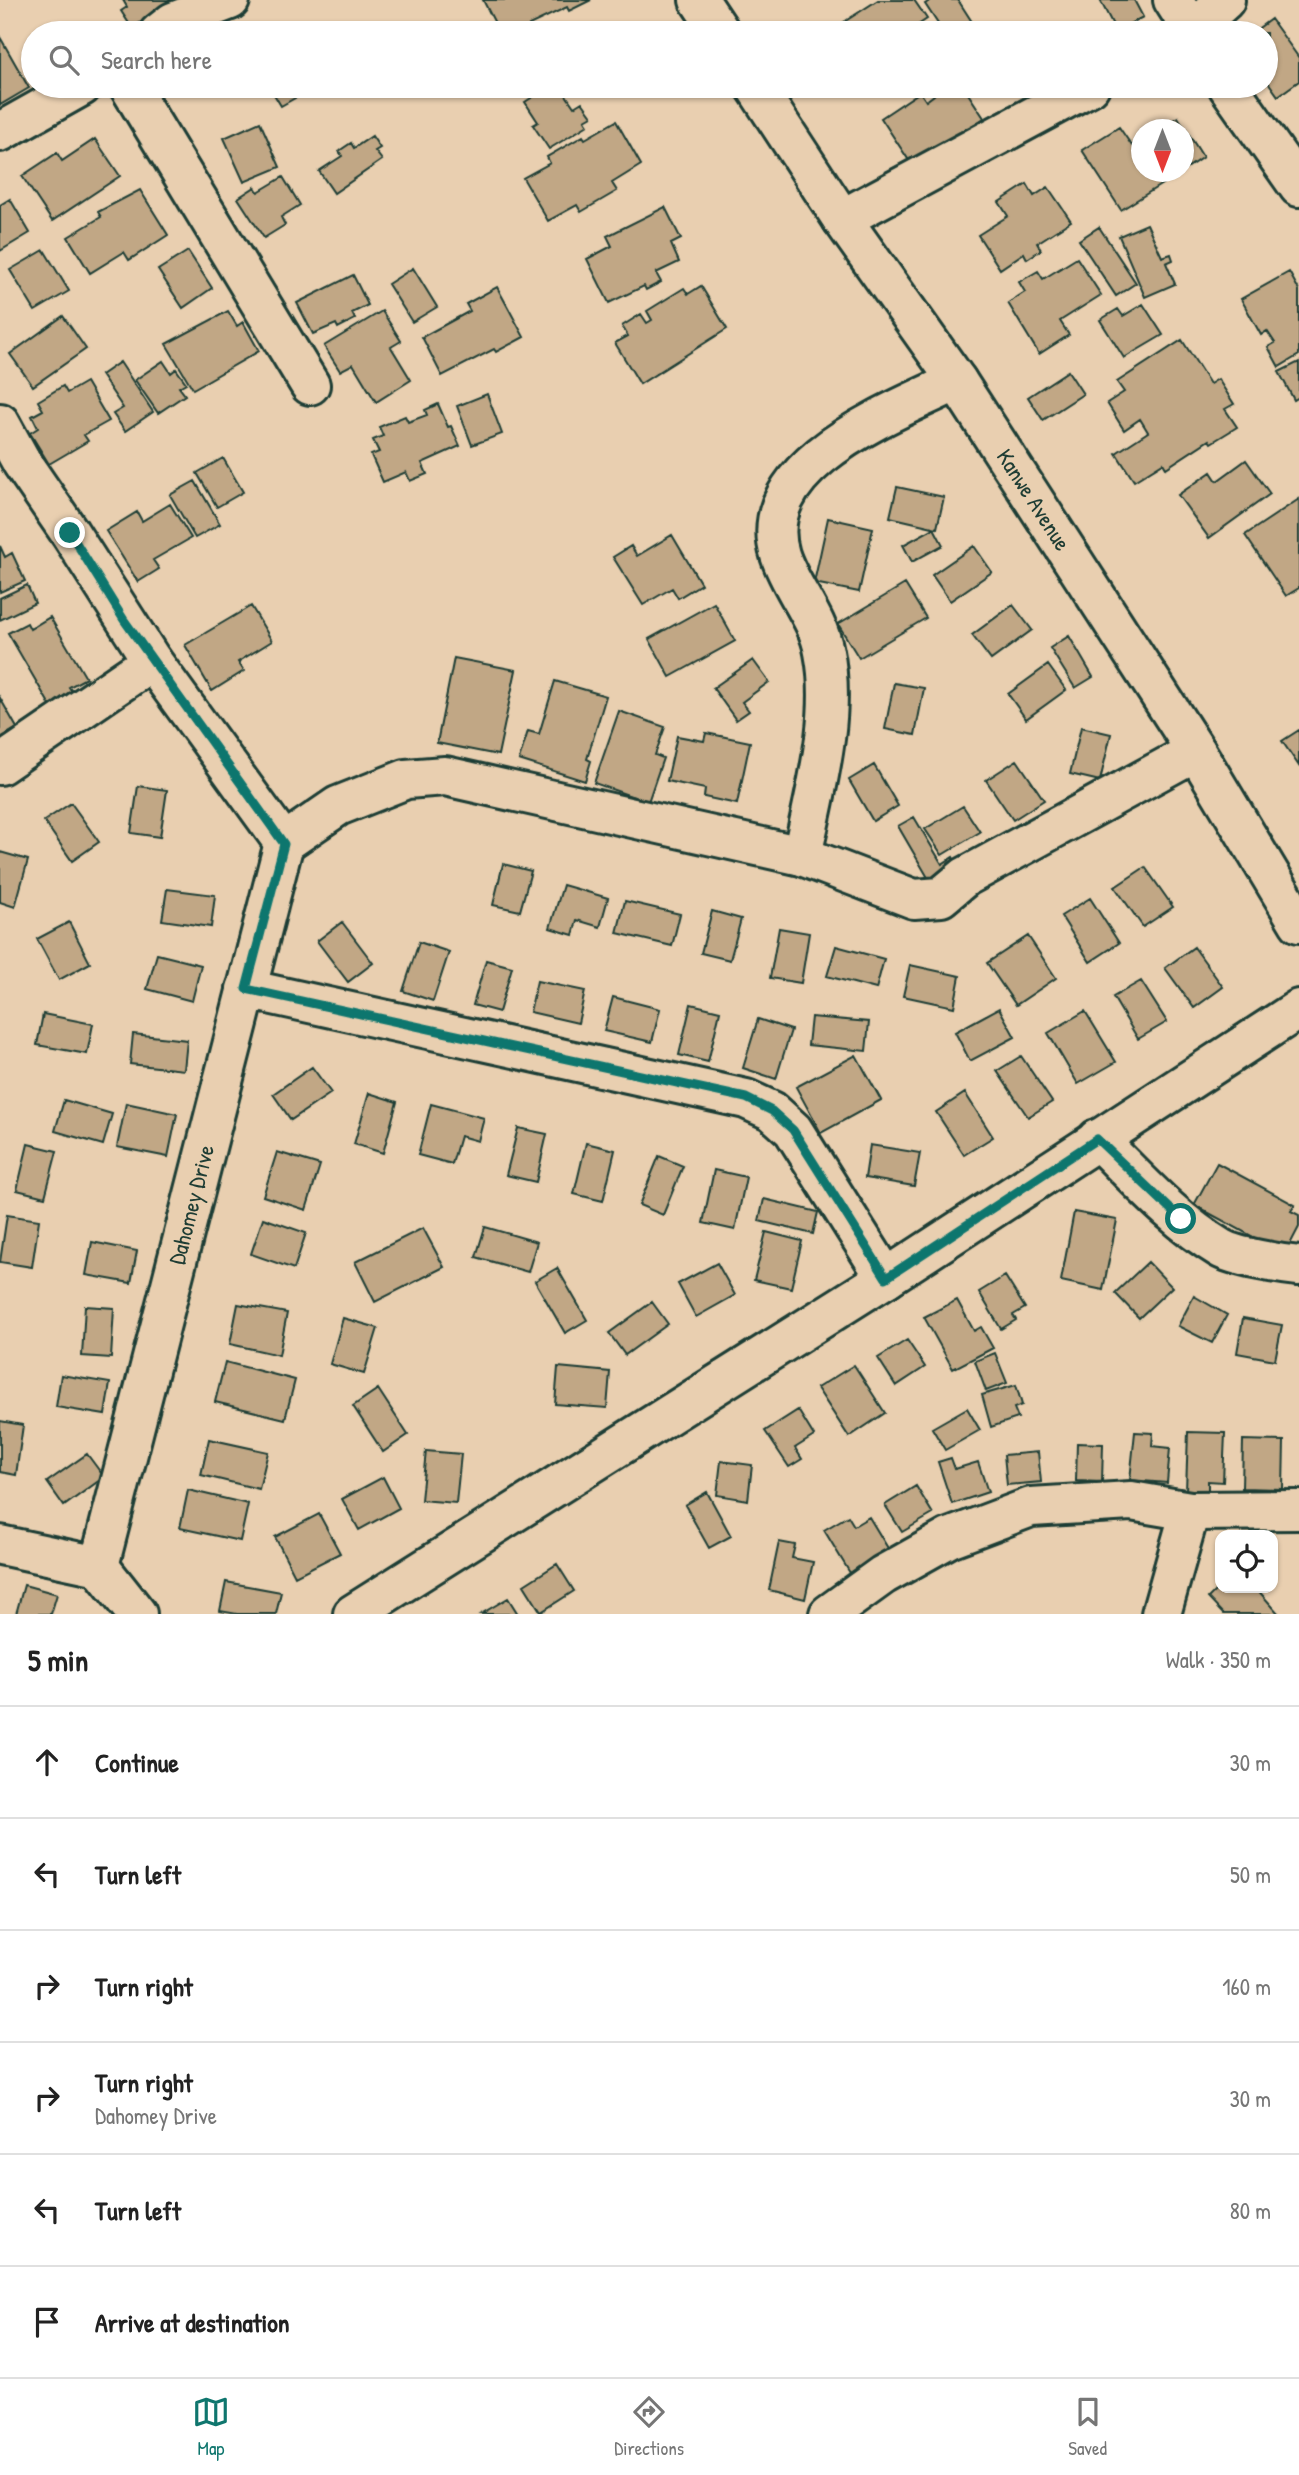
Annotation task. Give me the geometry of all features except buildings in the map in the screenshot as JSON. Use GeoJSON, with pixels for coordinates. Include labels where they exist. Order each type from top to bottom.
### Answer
{"type":"FeatureCollection","features":[{"type":"Feature","properties":{"kind":"street"},"geometry":{"type":"LineString","coordinates":[[176,21],[230,0]]}},
{"type":"Feature","properties":{"kind":"street"},"geometry":{"type":"LineString","coordinates":[[699,0],[713,21]]}},
{"type":"Feature","properties":{"kind":"street"},"geometry":{"type":"LineString","coordinates":[[1192,21],[1225,0]]}},
{"type":"Feature","properties":{"kind":"street"},"geometry":{"type":"LineString","coordinates":[[0,132],[61,98]]}},
{"type":"Feature","properties":{"kind":"street"},"geometry":{"type":"LineString","coordinates":[[137,98],[310,385]]}},
{"type":"Feature","properties":{"kind":"street","name":"Kanwe Avenue"},"geometry":{"type":"LineString","coordinates":[[763,98],[842,219],[957,381],[1196,751],[1299,923]]}},
{"type":"Feature","properties":{"kind":"street"},"geometry":{"type":"LineString","coordinates":[[842,219],[1068,98]]}},
{"type":"Feature","properties":{"kind":"street"},"geometry":{"type":"LineString","coordinates":[[1236,98],[1299,187]]}},
{"type":"Feature","properties":{"kind":"street"},"geometry":{"type":"LineString","coordinates":[[802,856],[817,784],[828,685],[824,649],[781,558],[776,540],[777,516],[786,494],[810,464],[857,430],[957,381]]}},
{"type":"Feature","properties":{"kind":"street"},"geometry":{"type":"LineString","coordinates":[[0,423],[11,469],[70,533],[152,661],[284,844],[338,806],[406,779],[445,776],[802,856],[914,899],[941,898],[965,877],[1196,751]]}},
{"type":"Feature","properties":{"kind":"street"},"geometry":{"type":"LineString","coordinates":[[0,765],[152,661]]}},
{"type":"Feature","properties":{"kind":"street","name":"Dahomey Drive"},"geometry":{"type":"LineString","coordinates":[[99,1566],[284,844]]}},
{"type":"Feature","properties":{"kind":"street"},"geometry":{"type":"LineString","coordinates":[[246,989],[746,1098],[772,1111],[793,1130],[886,1278]]}},
{"type":"Feature","properties":{"kind":"street"},"geometry":{"type":"LineString","coordinates":[[353,1614],[886,1278],[1299,1009]]}},
{"type":"Feature","properties":{"kind":"street"},"geometry":{"type":"LineString","coordinates":[[1097,1139],[1181,1219],[1222,1249],[1299,1266]]}},
{"type":"Feature","properties":{"kind":"street"},"geometry":{"type":"LineString","coordinates":[[829,1614],[883,1574],[949,1538],[1031,1507],[1131,1501],[1190,1511],[1299,1510]]}},
{"type":"Feature","properties":{"kind":"street"},"geometry":{"type":"LineString","coordinates":[[1161,1614],[1190,1511]]}},
{"type":"Feature","properties":{"kind":"street"},"geometry":{"type":"LineString","coordinates":[[0,1545],[99,1566],[137,1614]]}},
{"type":"Feature","properties":{"kind":"route"},"geometry":{"type":"LineString","coordinates":[[70,533],[152,661],[284,844],[246,989],[746,1098],[772,1111],[793,1130],[886,1278],[1097,1139],[1181,1219]]}}]}
